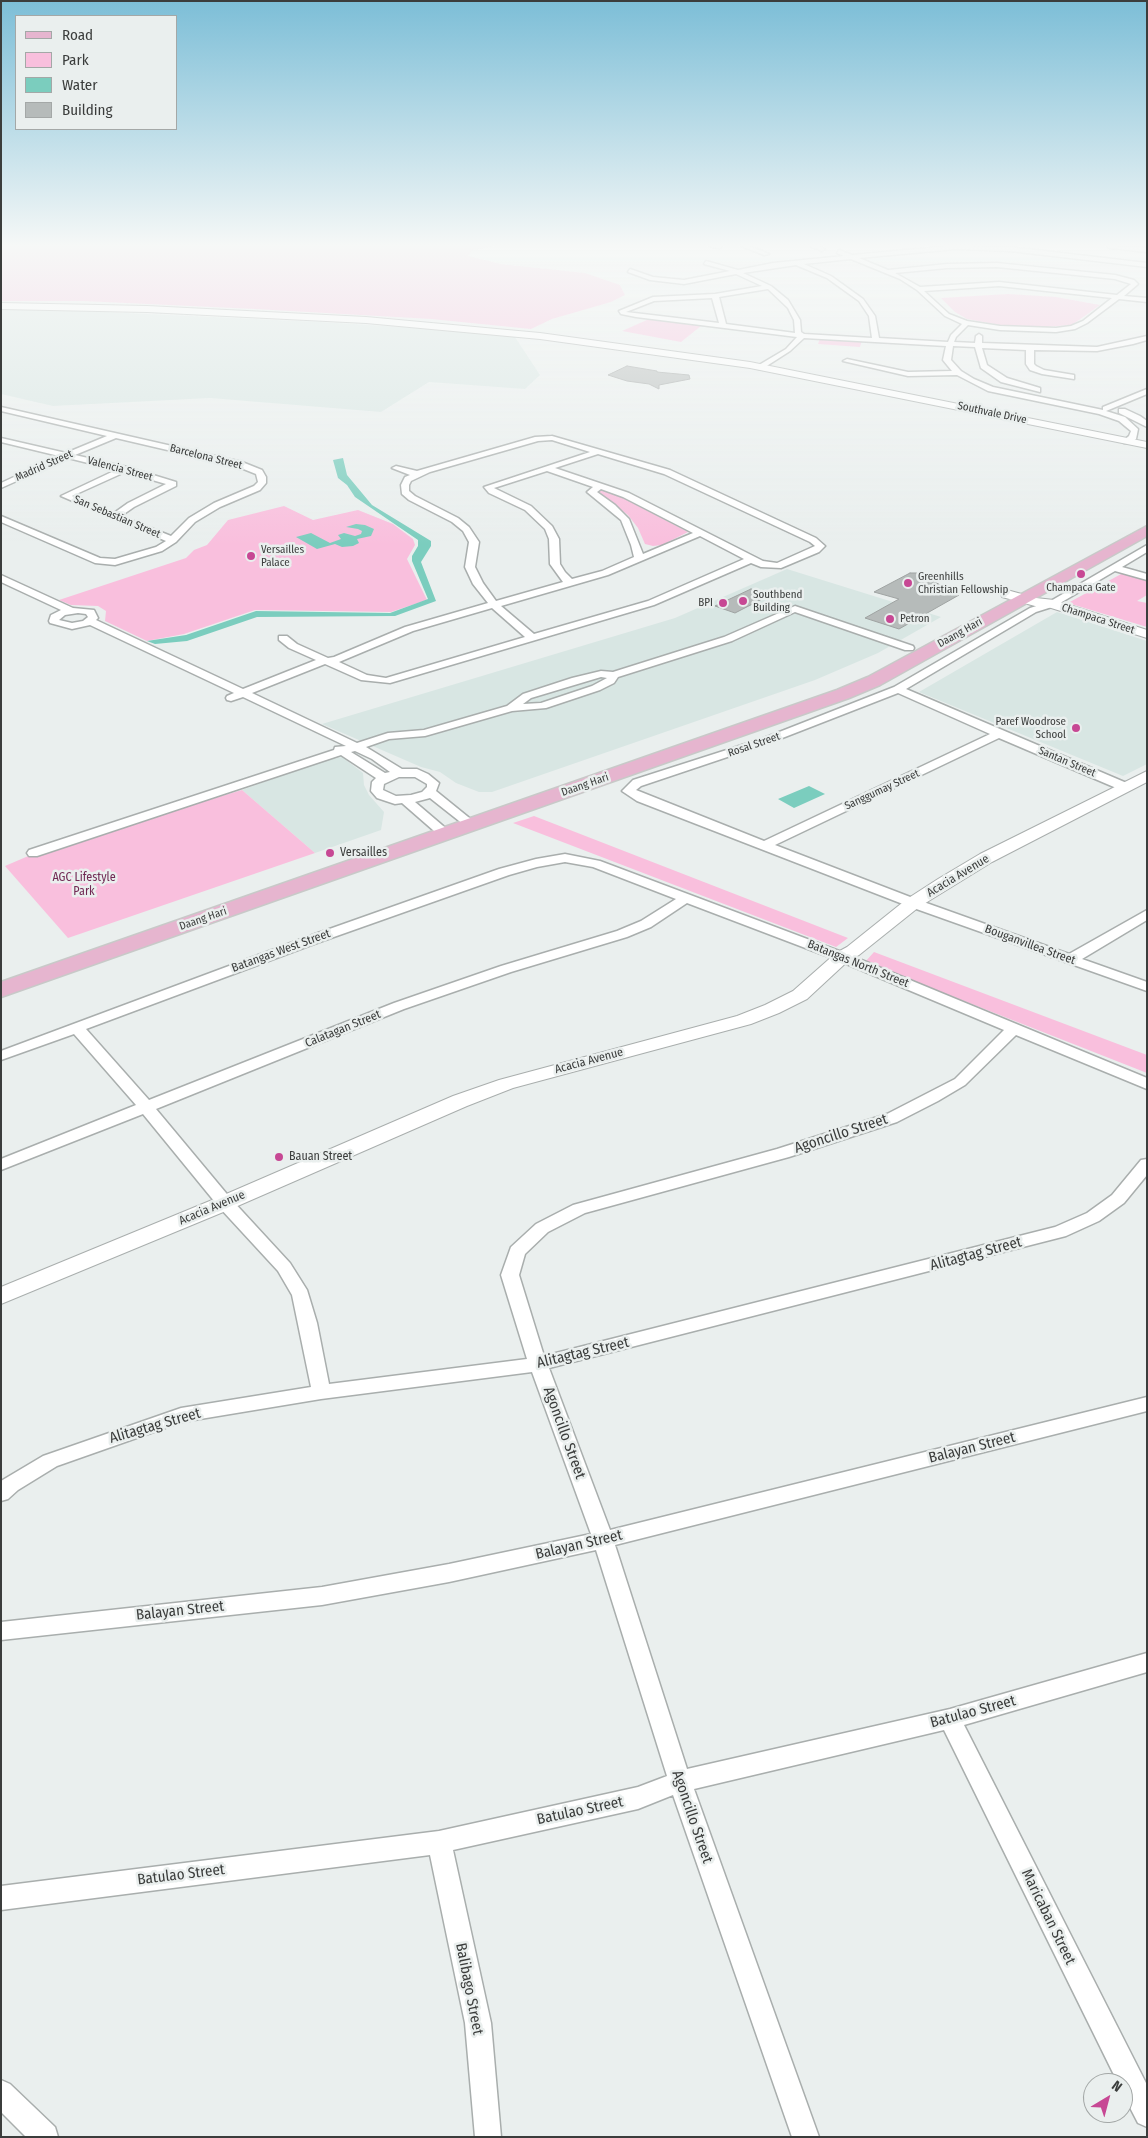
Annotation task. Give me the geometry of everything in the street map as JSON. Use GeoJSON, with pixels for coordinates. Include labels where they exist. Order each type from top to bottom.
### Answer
{"type":"FeatureCollection","features":[{"type":"Feature","properties":{"kind":"main road","name":"Daang Hari"},"geometry":{"type":"LineString","coordinates":[[467,821],[833,688],[909,648],[1032,598],[1147,518]]}},
{"type":"Feature","properties":{"kind":"main road","name":"Daang Hari"},"geometry":{"type":"LineString","coordinates":[[1,975],[843,694],[874,681],[1032,598],[1147,530]]}},
{"type":"Feature","properties":{"kind":"main road","name":"Daang Hari"},"geometry":{"type":"LineString","coordinates":[[1,990],[440,830]]}},
{"type":"Feature","properties":{"kind":"street","name":"Southvale Drive"},"geometry":{"type":"LineString","coordinates":[[618,346],[759,364],[1146,443]]}},
{"type":"Feature","properties":{"kind":"street"},"geometry":{"type":"LineString","coordinates":[[759,364],[778,346]]}},
{"type":"Feature","properties":{"kind":"street"},"geometry":{"type":"LineString","coordinates":[[759,364],[788,350],[790,346]]}},
{"type":"Feature","properties":{"kind":"street"},"geometry":{"type":"LineString","coordinates":[[950,346],[947,360],[958,373],[980,385],[1007,393],[1101,412],[1122,419],[1134,431],[1130,439]]}},
{"type":"Feature","properties":{"kind":"street"},"geometry":{"type":"LineString","coordinates":[[978,346],[984,366],[1004,380],[1110,407],[1136,418],[1147,426]]}},
{"type":"Feature","properties":{"kind":"street"},"geometry":{"type":"LineString","coordinates":[[991,346],[1097,349],[1115,346]]}},
{"type":"Feature","properties":{"kind":"street"},"geometry":{"type":"LineString","coordinates":[[1030,348],[1030,364],[1033,368],[1042,372],[1071,378]]}},
{"type":"Feature","properties":{"kind":"street"},"geometry":{"type":"LineString","coordinates":[[1097,349],[1114,357]]}},
{"type":"Feature","properties":{"kind":"street"},"geometry":{"type":"LineString","coordinates":[[847,361],[908,374],[958,373]]}},
{"type":"Feature","properties":{"kind":"street"},"geometry":{"type":"LineString","coordinates":[[1101,412],[1147,391]]}},
{"type":"Feature","properties":{"kind":"street","name":"Barcelona Street"},"geometry":{"type":"LineString","coordinates":[[1,409],[239,464],[259,472],[262,477],[262,483],[257,488],[204,512],[182,529],[173,540],[159,549],[122,561],[98,561],[1,519]]}},
{"type":"Feature","properties":{"kind":"street","name":"Madrid Street"},"geometry":{"type":"LineString","coordinates":[[1,486],[30,471],[116,435]]}},
{"type":"Feature","properties":{"kind":"street"},"geometry":{"type":"LineString","coordinates":[[532,638],[494,605],[478,584],[470,567],[474,542],[466,529],[455,520],[412,498],[405,492],[408,479],[417,474],[542,438],[557,439],[684,478],[820,546],[816,550],[778,566],[768,565],[752,559],[626,495],[547,468]]}},
{"type":"Feature","properties":{"kind":"street","name":"Valencia Street"},"geometry":{"type":"LineString","coordinates":[[1,440],[124,469],[173,484],[115,516]]}},
{"type":"Feature","properties":{"kind":"street"},"geometry":{"type":"LineString","coordinates":[[1,448],[14,443]]}},
{"type":"Feature","properties":{"kind":"street"},"geometry":{"type":"LineString","coordinates":[[571,584],[561,574],[555,564],[554,539],[549,528],[528,508],[488,487],[494,483],[600,451]]}},
{"type":"Feature","properties":{"kind":"street"},"geometry":{"type":"LineString","coordinates":[[396,468],[417,474]]}},
{"type":"Feature","properties":{"kind":"street","name":"San Sebastian Street"},"geometry":{"type":"LineString","coordinates":[[124,469],[65,496],[173,540]]}},
{"type":"Feature","properties":{"kind":"street"},"geometry":{"type":"LineString","coordinates":[[601,485],[591,492],[625,519],[636,545],[639,559]]}},
{"type":"Feature","properties":{"kind":"street"},"geometry":{"type":"LineString","coordinates":[[241,698],[409,629],[605,573],[700,533]]}},
{"type":"Feature","properties":{"kind":"street","name":"Rosal Street"},"geometry":{"type":"LineString","coordinates":[[912,903],[641,798],[628,791],[637,784],[768,740],[898,689],[1033,610],[1032,598],[1113,567],[1147,548]]}},
{"type":"Feature","properties":{"kind":"street"},"geometry":{"type":"LineString","coordinates":[[283,638],[292,646],[331,661],[365,678],[386,680],[651,603],[752,559]]}},
{"type":"Feature","properties":{"kind":"street"},"geometry":{"type":"LineString","coordinates":[[1113,567],[1147,577]]}},
{"type":"Feature","properties":{"kind":"street"},"geometry":{"type":"LineString","coordinates":[[1,578],[71,610],[90,612],[93,618],[85,623],[72,626],[57,624],[54,621],[58,614]]}},
{"type":"Feature","properties":{"kind":"street"},"geometry":{"type":"LineString","coordinates":[[1,587],[58,614],[71,610]]}},
{"type":"Feature","properties":{"kind":"street","name":"Champaca Street"},"geometry":{"type":"LineString","coordinates":[[1032,598],[1147,634]]}},
{"type":"Feature","properties":{"kind":"street"},"geometry":{"type":"LineString","coordinates":[[511,708],[528,696],[586,677],[601,674],[614,675],[728,639],[795,609],[909,648]]}},
{"type":"Feature","properties":{"kind":"street"},"geometry":{"type":"LineString","coordinates":[[85,623],[241,698],[345,752],[384,778]]}},
{"type":"Feature","properties":{"kind":"street"},"geometry":{"type":"LineString","coordinates":[[33,853],[345,752],[388,736],[441,730],[511,708],[542,706],[596,688],[610,680],[614,675]]}},
{"type":"Feature","properties":{"kind":"street"},"geometry":{"type":"LineString","coordinates":[[556,687],[550,693],[553,695],[572,696]]}},
{"type":"Feature","properties":{"kind":"street","name":"Santan Street"},"geometry":{"type":"LineString","coordinates":[[898,689],[998,734],[1125,787]]}},
{"type":"Feature","properties":{"kind":"street"},"geometry":{"type":"LineString","coordinates":[[241,698],[357,747],[399,773]]}},
{"type":"Feature","properties":{"kind":"street","name":"Sanggumay Street"},"geometry":{"type":"LineString","coordinates":[[764,845],[998,734]]}},
{"type":"Feature","properties":{"kind":"street"},"geometry":{"type":"LineString","coordinates":[[399,773],[417,773],[430,779],[433,788],[420,798],[405,800],[387,798],[377,790],[378,782],[399,773]]}},
{"type":"Feature","properties":{"kind":"street","name":"Acacia Avenue"},"geometry":{"type":"LineString","coordinates":[[1,1296],[225,1203],[460,1101],[506,1084],[744,1020],[772,1009],[800,995],[842,956],[853,951],[912,903],[986,858],[1147,776]]}},
{"type":"Feature","properties":{"kind":"street"},"geometry":{"type":"LineString","coordinates":[[430,792],[467,821]]}},
{"type":"Feature","properties":{"kind":"street"},"geometry":{"type":"LineString","coordinates":[[405,800],[440,830]]}},
{"type":"Feature","properties":{"kind":"street","name":"Batangas North Street"},"geometry":{"type":"LineString","coordinates":[[565,858],[596,864],[842,956],[1147,1084]]}},
{"type":"Feature","properties":{"kind":"street","name":"Batangas West Street"},"geometry":{"type":"LineString","coordinates":[[1,1056],[310,941],[504,872],[536,863],[565,858]]}},
{"type":"Feature","properties":{"kind":"street","name":"Calatagan Street"},"geometry":{"type":"LineString","coordinates":[[1,1165],[399,1006],[506,969],[622,934],[646,924],[686,898]]}},
{"type":"Feature","properties":{"kind":"street","name":"Bouganvillea Street"},"geometry":{"type":"LineString","coordinates":[[912,903],[1147,987]]}},
{"type":"Feature","properties":{"kind":"street"},"geometry":{"type":"LineString","coordinates":[[1070,960],[1147,914]]}},
{"type":"Feature","properties":{"kind":"street"},"geometry":{"type":"LineString","coordinates":[[77,1028],[147,1108],[225,1203],[284,1267],[300,1294],[308,1323],[321,1392]]}},
{"type":"Feature","properties":{"kind":"street","name":"Agoncillo Street"},"geometry":{"type":"LineString","coordinates":[[806,2137],[680,1782],[603,1539],[538,1364],[510,1275],[516,1251],[542,1228],[579,1210],[783,1153],[892,1118],[933,1098],[960,1082],[1013,1029]]}},
{"type":"Feature","properties":{"kind":"street","name":"Alitagtag Street"},"geometry":{"type":"LineString","coordinates":[[1,1493],[10,1484],[50,1461],[181,1415],[321,1392],[538,1364],[626,1344],[1060,1232],[1092,1217],[1118,1199],[1147,1164]]}},
{"type":"Feature","properties":{"kind":"street","name":"Balayan Street"},"geometry":{"type":"LineString","coordinates":[[1,1630],[322,1596],[449,1573],[582,1545],[1147,1404]]}},
{"type":"Feature","properties":{"kind":"street","name":"Batulao Street"},"geometry":{"type":"LineString","coordinates":[[1,1898],[439,1842],[638,1798],[680,1782],[950,1719],[1147,1662]]}},
{"type":"Feature","properties":{"kind":"street","name":"Maricaban Street"},"geometry":{"type":"LineString","coordinates":[[950,1719],[1147,2114]]}},
{"type":"Feature","properties":{"kind":"street","name":"Balibago Street"},"geometry":{"type":"LineString","coordinates":[[439,1842],[478,2023],[488,2137]]}},
{"type":"Feature","properties":{"kind":"street"},"geometry":{"type":"LineString","coordinates":[[1,2093],[45,2137]]}},
{"type":"Feature","properties":{"kind":"shaded area"},"geometry":{"type":"Polygon","coordinates":[[[1,346],[521,346],[540,375],[525,389],[429,382],[381,412],[210,398],[53,406],[1,394],[1,346]]]}},
{"type":"Feature","properties":{"kind":"shaded area"},"geometry":{"type":"Polygon","coordinates":[[[787,569],[941,617],[878,653],[815,680],[492,792],[479,792],[456,783],[440,772],[421,767],[322,724],[675,618],[787,569]]]}},
{"type":"Feature","properties":{"kind":"shaded area","name":"Paref Woodrose School"},"geometry":{"type":"Polygon","coordinates":[[[1057,612],[1147,641],[1147,764],[1123,776],[919,692],[1057,612]]]}},
{"type":"Feature","properties":{"kind":"shaded area"},"geometry":{"type":"Polygon","coordinates":[[[342,757],[363,773],[364,785],[369,795],[384,812],[381,830],[315,853],[242,790],[319,762],[342,757]]]}},
{"type":"Feature","properties":{"kind":"green space"},"geometry":{"type":"Polygon","coordinates":[[[601,490],[621,497],[688,532],[662,545],[653,546],[645,544],[638,528],[628,515],[597,491],[601,490]]]}},
{"type":"Feature","properties":{"kind":"green space"},"geometry":{"type":"Polygon","coordinates":[[[284,506],[313,520],[358,510],[393,524],[413,539],[415,545],[407,559],[427,600],[391,612],[255,610],[184,634],[147,641],[105,621],[106,611],[98,606],[71,605],[59,600],[186,558],[194,550],[207,545],[228,520],[284,506]]]}},
{"type":"Feature","properties":{"kind":"green space"},"geometry":{"type":"Polygon","coordinates":[[[1123,573],[1147,580],[1147,595],[1137,601],[1147,603],[1147,627],[1068,603],[1123,573]]]}},
{"type":"Feature","properties":{"kind":"green space","name":"AGC Lifestyle Park"},"geometry":{"type":"Polygon","coordinates":[[[242,790],[315,853],[68,938],[5,866],[47,848],[242,790]]]}},
{"type":"Feature","properties":{"kind":"green space"},"geometry":{"type":"Polygon","coordinates":[[[534,816],[848,938],[836,947],[513,823],[534,816]]]}},
{"type":"Feature","properties":{"kind":"green space"},"geometry":{"type":"Polygon","coordinates":[[[874,952],[1147,1055],[1147,1073],[865,962],[874,952]]]}},
{"type":"Feature","properties":{"kind":"water"},"geometry":{"type":"Polygon","coordinates":[[[343,458],[347,475],[372,505],[431,541],[431,546],[421,562],[436,601],[395,616],[257,617],[187,641],[155,644],[147,641],[186,635],[256,611],[390,613],[428,599],[412,561],[412,556],[418,546],[418,540],[355,497],[347,485],[338,478],[333,460],[343,458]]]}},
{"type":"Feature","properties":{"kind":"water"},"geometry":{"type":"Polygon","coordinates":[[[356,524],[374,529],[371,536],[357,539],[359,543],[353,546],[342,547],[335,544],[317,549],[296,537],[311,533],[330,543],[341,539],[338,535],[344,533],[355,536],[361,534],[362,531],[358,529],[346,527],[356,524]]]}},
{"type":"Feature","properties":{"kind":"water"},"geometry":{"type":"Polygon","coordinates":[[[809,786],[825,794],[794,808],[778,799],[809,786]]]}},
{"type":"Feature","properties":{"kind":"building"},"geometry":{"type":"Polygon","coordinates":[[[627,366],[657,372],[689,375],[690,379],[659,385],[659,389],[649,384],[627,381],[608,375],[627,366]]]}},
{"type":"Feature","properties":{"kind":"building"},"geometry":{"type":"Polygon","coordinates":[[[910,573],[918,573],[959,595],[899,629],[865,618],[899,599],[874,592],[910,573]]]}},
{"type":"Feature","properties":{"kind":"building","name":"Southbend Building"},"geometry":{"type":"Polygon","coordinates":[[[751,589],[770,595],[735,613],[715,606],[751,589]]]}},
{"type":"Feature","properties":{"kind":"place","name":"Versailles Palace"},"geometry":{"type":"Point","coordinates":[251,556]}},
{"type":"Feature","properties":{"kind":"place","name":"Champaca Gate"},"geometry":{"type":"Point","coordinates":[1081,574]}},
{"type":"Feature","properties":{"kind":"place","name":"Greenhills Christian Fellowship"},"geometry":{"type":"Point","coordinates":[908,583]}},
{"type":"Feature","properties":{"kind":"place","name":"Southbend Building"},"geometry":{"type":"Point","coordinates":[743,601]}},
{"type":"Feature","properties":{"kind":"place","name":"BPI"},"geometry":{"type":"Point","coordinates":[723,603]}},
{"type":"Feature","properties":{"kind":"place","name":"Petron"},"geometry":{"type":"Point","coordinates":[890,619]}},
{"type":"Feature","properties":{"kind":"place","name":"Paref Woodrose School"},"geometry":{"type":"Point","coordinates":[1076,728]}},
{"type":"Feature","properties":{"kind":"place","name":"Versailles"},"geometry":{"type":"Point","coordinates":[330,853]}},
{"type":"Feature","properties":{"kind":"place","name":"Bauan Street"},"geometry":{"type":"Point","coordinates":[279,1157]}}]}
